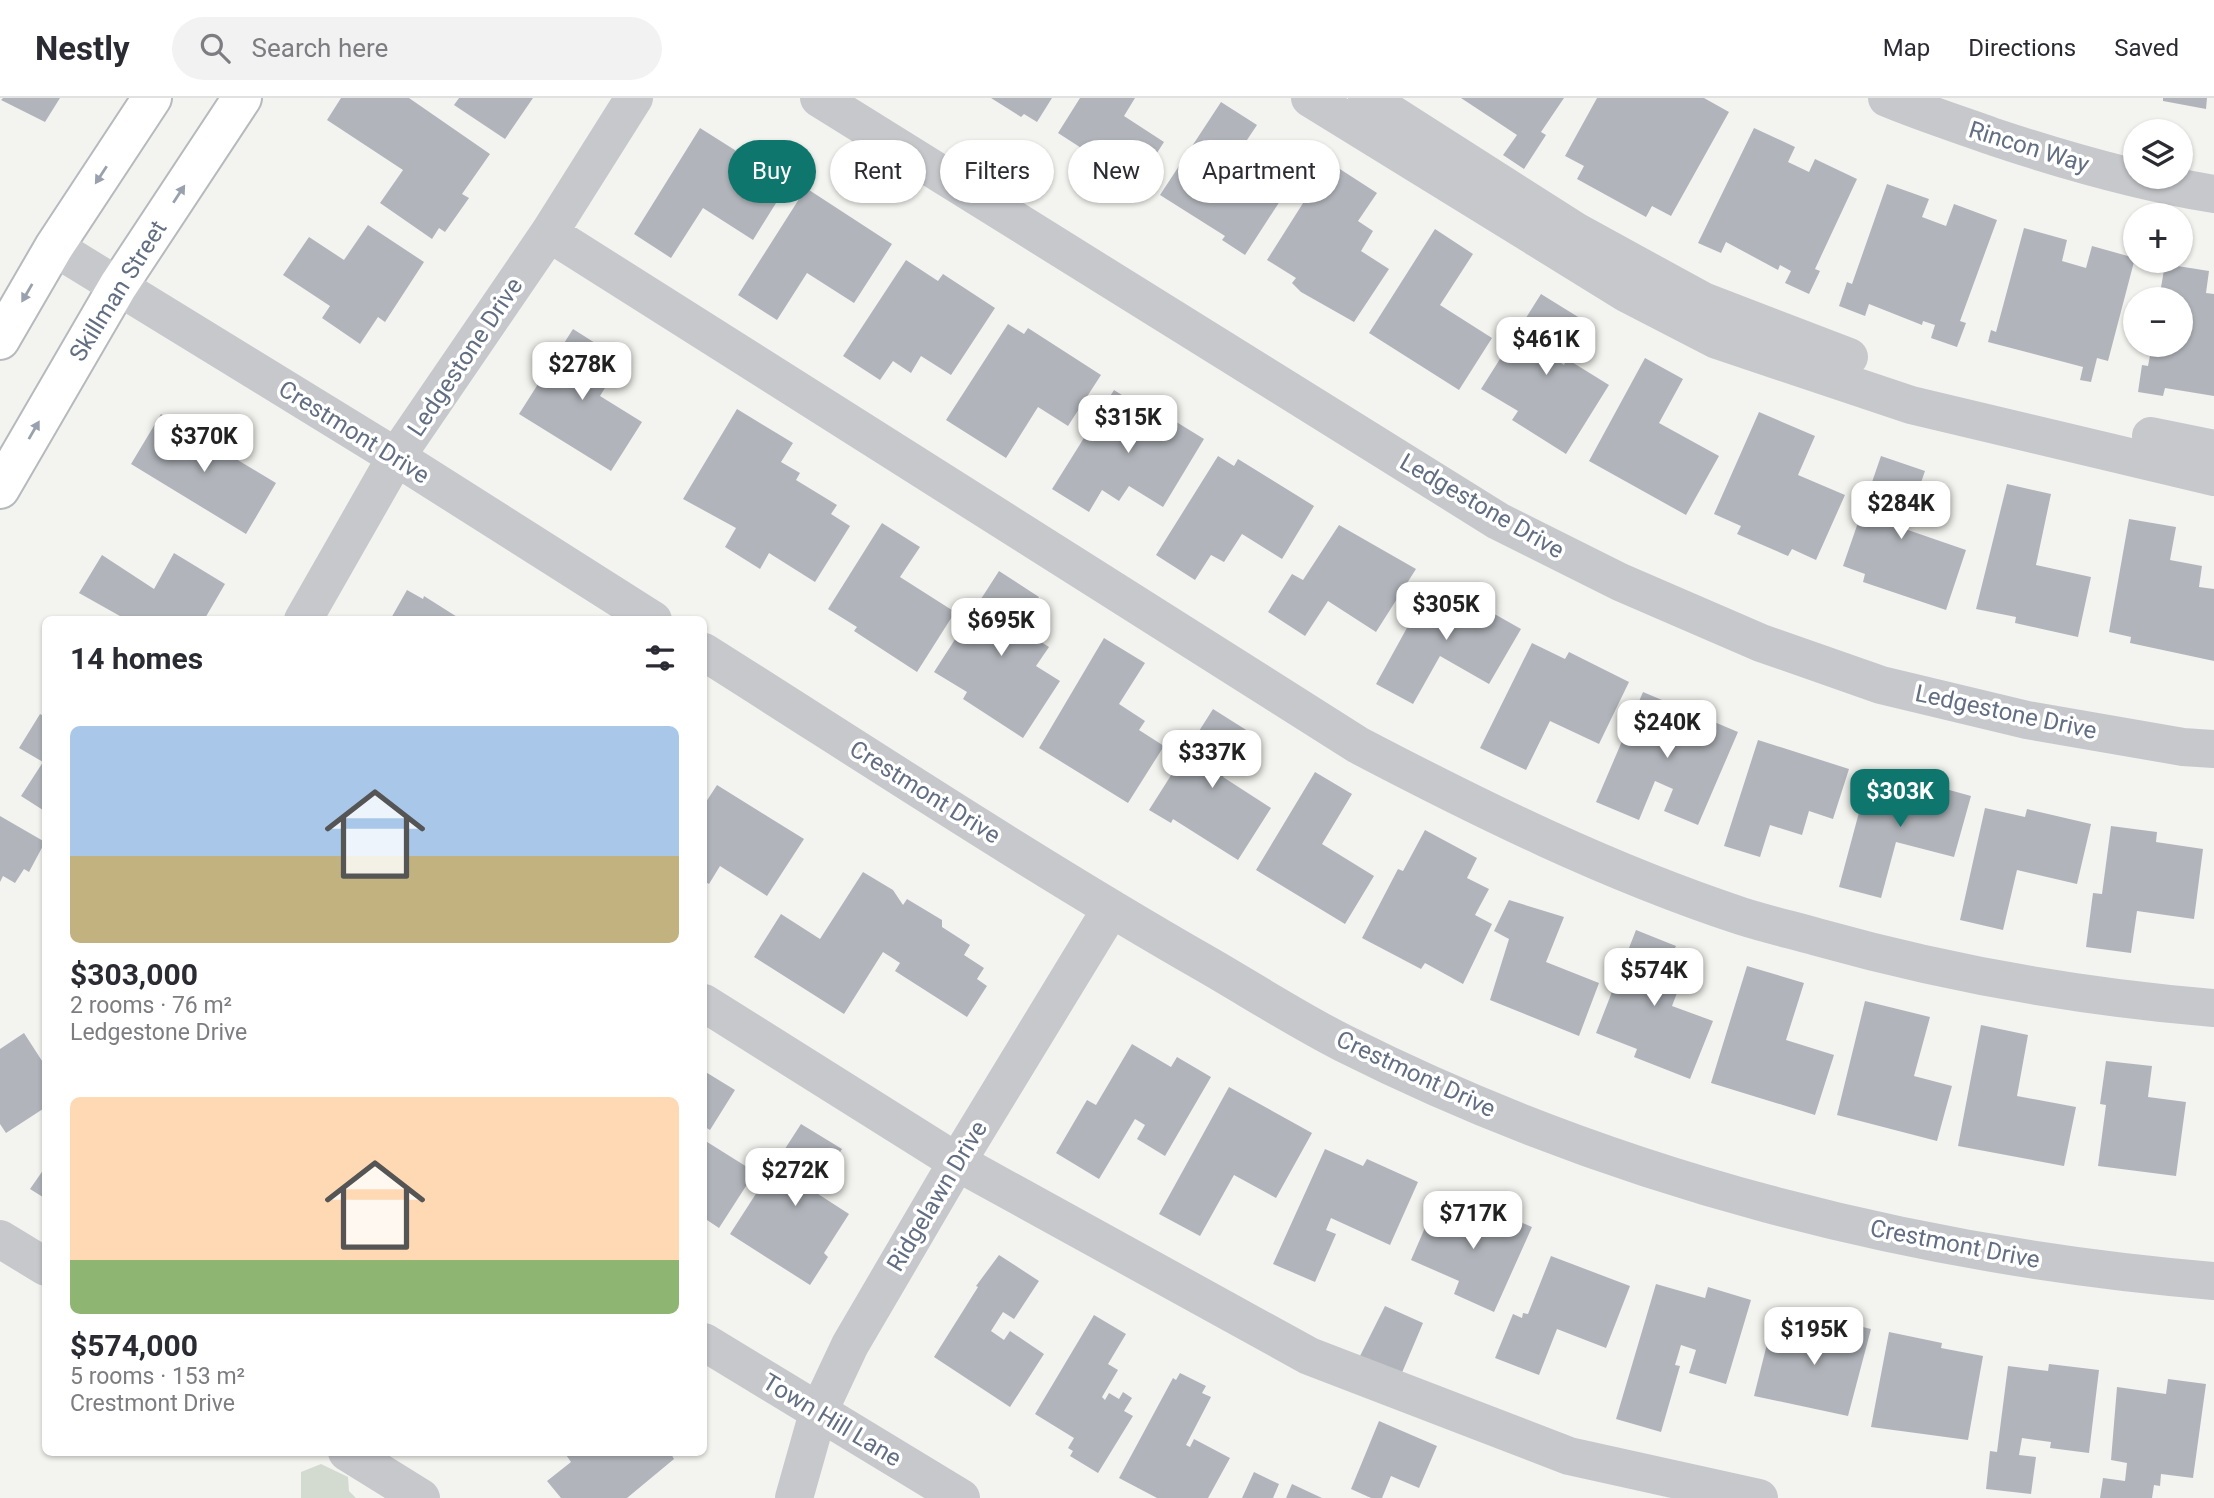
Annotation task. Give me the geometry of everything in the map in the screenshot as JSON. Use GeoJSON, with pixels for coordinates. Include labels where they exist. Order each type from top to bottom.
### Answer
{"type":"FeatureCollection","features":[{"type":"Feature","properties":{"kind":"main road"},"geometry":{"type":"LineString","coordinates":[[0,340],[54,247],[152,98]]}},
{"type":"Feature","properties":{"kind":"main road","name":"Skillman Street"},"geometry":{"type":"LineString","coordinates":[[0,489],[118,286],[242,98]]}},
{"type":"Feature","properties":{"kind":"street","name":"Ledgestone Drive"},"geometry":{"type":"LineString","coordinates":[[305,616],[396,457],[549,233],[634,98]]}},
{"type":"Feature","properties":{"kind":"street","name":"Ledgestone Drive"},"geometry":{"type":"LineString","coordinates":[[819,98],[1498,521],[1620,582],[1761,643],[1881,685],[2027,720],[2183,747],[2214,749]]}},
{"type":"Feature","properties":{"kind":"street"},"geometry":{"type":"LineString","coordinates":[[1310,98],[1626,293],[1717,340],[1911,405],[2214,477]]}},
{"type":"Feature","properties":{"kind":"street"},"geometry":{"type":"LineString","coordinates":[[1367,98],[1577,232],[1703,301],[1815,345],[1928,383],[2102,426],[2214,449]]}},
{"type":"Feature","properties":{"kind":"street","name":"Rincon Way"},"geometry":{"type":"LineString","coordinates":[[1887,98],[2065,160],[2175,188],[2214,194]]}},
{"type":"Feature","properties":{"kind":"street"},"geometry":{"type":"LineString","coordinates":[[549,233],[1358,745],[1468,803],[1600,862],[1741,916],[1871,952],[2064,992],[2214,1009]]}},
{"type":"Feature","properties":{"kind":"street","name":"Crestmont Drive"},"geometry":{"type":"LineString","coordinates":[[54,247],[396,457],[647,616]]}},
{"type":"Feature","properties":{"kind":"street","name":"Crestmont Drive"},"geometry":{"type":"LineString","coordinates":[[707,654],[1111,909],[1341,1042],[1471,1102],[1599,1151],[1771,1206],[1960,1248],[2132,1274],[2214,1281]]}},
{"type":"Feature","properties":{"kind":"street","name":"Ridgelawn Drive"},"geometry":{"type":"LineString","coordinates":[[794,1498],[818,1413],[850,1345],[957,1162],[1111,909]]}},
{"type":"Feature","properties":{"kind":"street"},"geometry":{"type":"LineString","coordinates":[[707,1005],[957,1162],[1309,1356],[1569,1456],[1759,1498]]}},
{"type":"Feature","properties":{"kind":"street"},"geometry":{"type":"LineString","coordinates":[[0,1239],[42,1265]]}},
{"type":"Feature","properties":{"kind":"street","name":"Town Hill Lane"},"geometry":{"type":"LineString","coordinates":[[707,1344],[961,1498]]}},
{"type":"Feature","properties":{"kind":"street"},"geometry":{"type":"LineString","coordinates":[[353,1456],[421,1498]]}},
{"type":"Feature","properties":{"kind":"shaded area"},"geometry":{"type":"Polygon","coordinates":[[[321,1464],[348,1477],[349,1491],[356,1498],[301,1498],[301,1472],[321,1464]]]}},
{"type":"Feature","properties":{"kind":"building"},"geometry":{"type":"Polygon","coordinates":[[[60,98],[45,122],[1,100],[60,98]]]}},
{"type":"Feature","properties":{"kind":"building"},"geometry":{"type":"Polygon","coordinates":[[[341,98],[409,98],[490,154],[462,194],[469,198],[445,232],[439,228],[432,239],[380,203],[403,170],[327,120],[341,98]]]}},
{"type":"Feature","properties":{"kind":"building"},"geometry":{"type":"Polygon","coordinates":[[[459,98],[533,98],[505,139],[454,105],[459,98]]]}},
{"type":"Feature","properties":{"kind":"building"},"geometry":{"type":"Polygon","coordinates":[[[991,98],[1052,98],[1037,122],[1024,114],[1021,117],[991,98]]]}},
{"type":"Feature","properties":{"kind":"building"},"geometry":{"type":"Polygon","coordinates":[[[1080,98],[1135,98],[1124,116],[1161,140],[1069,140],[1058,133],[1080,98]]]}},
{"type":"Feature","properties":{"kind":"building"},"geometry":{"type":"Polygon","coordinates":[[[1461,98],[1564,98],[1541,132],[1546,135],[1524,169],[1503,155],[1517,135],[1461,98]]]}},
{"type":"Feature","properties":{"kind":"building"},"geometry":{"type":"Polygon","coordinates":[[[1597,98],[1704,98],[1729,112],[1671,216],[1652,206],[1646,217],[1577,179],[1584,166],[1565,156],[1597,98]]]}},
{"type":"Feature","properties":{"kind":"building"},"geometry":{"type":"Polygon","coordinates":[[[2163,98],[2207,98],[2206,109],[2163,101],[2163,98]]]}},
{"type":"Feature","properties":{"kind":"building"},"geometry":{"type":"Polygon","coordinates":[[[1221,102],[1257,125],[1247,140],[1196,140],[1221,102]]]}},
{"type":"Feature","properties":{"kind":"building"},"geometry":{"type":"Polygon","coordinates":[[[700,128],[728,146],[728,203],[776,203],[753,240],[703,208],[671,258],[634,234],[700,128]]]}},
{"type":"Feature","properties":{"kind":"building"},"geometry":{"type":"Polygon","coordinates":[[[1754,128],[1795,147],[1788,162],[1809,172],[1815,159],[1857,179],[1815,269],[1820,271],[1809,294],[1785,283],[1791,271],[1780,265],[1778,270],[1726,242],[1721,253],[1698,243],[1754,128]]]}},
{"type":"Feature","properties":{"kind":"building"},"geometry":{"type":"Polygon","coordinates":[[[1178,168],[1178,203],[1279,203],[1245,255],[1222,240],[1225,236],[1164,198],[1164,189],[1178,168]]]}},
{"type":"Feature","properties":{"kind":"building"},"geometry":{"type":"Polygon","coordinates":[[[1340,169],[1377,193],[1358,221],[1373,231],[1361,251],[1389,269],[1354,322],[1301,292],[1292,283],[1296,278],[1267,260],[1303,203],[1340,203],[1340,169]]]}},
{"type":"Feature","properties":{"kind":"building"},"geometry":{"type":"Polygon","coordinates":[[[1887,184],[1929,199],[1922,217],[1946,226],[1954,204],[1997,220],[1960,321],[1966,323],[1957,347],[1931,338],[1935,325],[1923,321],[1922,325],[1869,304],[1865,316],[1839,306],[1847,282],[1852,284],[1887,184]]]}},
{"type":"Feature","properties":{"kind":"building"},"geometry":{"type":"Polygon","coordinates":[[[816,195],[892,244],[854,303],[807,273],[777,320],[738,295],[796,203],[816,203],[816,195]]]}},
{"type":"Feature","properties":{"kind":"building"},"geometry":{"type":"Polygon","coordinates":[[[368,225],[424,262],[385,322],[378,317],[360,344],[322,318],[330,306],[283,275],[309,237],[344,260],[368,225]]]}},
{"type":"Feature","properties":{"kind":"building"},"geometry":{"type":"Polygon","coordinates":[[[2024,228],[2067,240],[2062,261],[2086,268],[2092,246],[2123,255],[2123,273],[2131,273],[2127,287],[2123,287],[2123,304],[2108,361],[2097,358],[2091,382],[2080,380],[2083,367],[1988,342],[1991,330],[1996,332],[2024,228]]]}},
{"type":"Feature","properties":{"kind":"building"},"geometry":{"type":"Polygon","coordinates":[[[1435,229],[1473,254],[1440,305],[1492,338],[1459,390],[1369,333],[1435,229]]]}},
{"type":"Feature","properties":{"kind":"building"},"geometry":{"type":"Polygon","coordinates":[[[906,260],[938,281],[943,274],[995,308],[951,375],[921,356],[911,373],[893,361],[880,380],[843,356],[906,260]]]}},
{"type":"Feature","properties":{"kind":"building"},"geometry":{"type":"Polygon","coordinates":[[[2193,268],[2209,271],[2206,293],[2214,294],[2214,396],[2165,388],[2163,396],[2138,392],[2142,365],[2148,366],[2150,357],[2193,357],[2193,287],[2161,287],[2163,273],[2193,273],[2193,268]]]}},
{"type":"Feature","properties":{"kind":"building"},"geometry":{"type":"Polygon","coordinates":[[[1541,294],[1583,320],[1558,361],[1564,365],[1567,359],[1609,385],[1566,454],[1512,420],[1518,411],[1481,389],[1541,294]]]}},
{"type":"Feature","properties":{"kind":"building"},"geometry":{"type":"Polygon","coordinates":[[[1008,324],[1024,334],[1028,328],[1101,375],[1068,426],[1038,407],[1006,458],[946,420],[1008,324]]]}},
{"type":"Feature","properties":{"kind":"building"},"geometry":{"type":"Polygon","coordinates":[[[573,329],[622,360],[600,396],[642,422],[611,471],[519,414],[573,329]]]}},
{"type":"Feature","properties":{"kind":"building"},"geometry":{"type":"Polygon","coordinates":[[[1645,358],[1683,379],[1659,423],[1719,456],[1686,515],[1589,461],[1645,358]]]}},
{"type":"Feature","properties":{"kind":"building"},"geometry":{"type":"Polygon","coordinates":[[[1114,390],[1149,412],[1152,407],[1204,439],[1163,507],[1129,486],[1119,501],[1102,490],[1089,512],[1052,489],[1114,390]]]}},
{"type":"Feature","properties":{"kind":"building"},"geometry":{"type":"Polygon","coordinates":[[[737,409],[793,443],[781,462],[800,473],[796,480],[837,505],[831,514],[850,526],[815,582],[769,553],[760,569],[725,547],[736,528],[683,499],[737,409]]]}},
{"type":"Feature","properties":{"kind":"building"},"geometry":{"type":"Polygon","coordinates":[[[1759,412],[1815,436],[1798,475],[1845,495],[1816,560],[1792,549],[1788,556],[1737,534],[1741,526],[1714,514],[1759,412]]]}},
{"type":"Feature","properties":{"kind":"building"},"geometry":{"type":"Polygon","coordinates":[[[161,414],[276,483],[246,534],[131,464],[161,414]]]}},
{"type":"Feature","properties":{"kind":"building"},"geometry":{"type":"Polygon","coordinates":[[[1218,456],[1234,466],[1238,459],[1314,506],[1282,559],[1242,534],[1224,562],[1211,555],[1195,580],[1156,555],[1218,456]]]}},
{"type":"Feature","properties":{"kind":"building"},"geometry":{"type":"Polygon","coordinates":[[[1881,456],[1925,471],[1905,529],[1966,550],[1946,610],[1863,582],[1865,574],[1843,566],[1881,456]]]}},
{"type":"Feature","properties":{"kind":"building"},"geometry":{"type":"Polygon","coordinates":[[[2007,484],[2051,494],[2036,565],[2091,577],[2078,637],[2015,623],[2016,617],[1976,609],[2007,484]]]}},
{"type":"Feature","properties":{"kind":"building"},"geometry":{"type":"Polygon","coordinates":[[[2129,519],[2176,527],[2170,560],[2202,566],[2199,587],[2214,589],[2214,661],[2130,643],[2131,637],[2109,632],[2129,519]]]}},
{"type":"Feature","properties":{"kind":"building"},"geometry":{"type":"Polygon","coordinates":[[[882,523],[920,547],[900,577],[955,612],[917,672],[854,631],[857,627],[828,609],[882,523]]]}},
{"type":"Feature","properties":{"kind":"building"},"geometry":{"type":"Polygon","coordinates":[[[1339,525],[1416,569],[1376,632],[1328,601],[1305,636],[1268,612],[1292,574],[1303,580],[1339,525]]]}},
{"type":"Feature","properties":{"kind":"building"},"geometry":{"type":"Polygon","coordinates":[[[174,553],[225,584],[206,616],[120,616],[79,593],[102,555],[154,589],[174,553]]]}},
{"type":"Feature","properties":{"kind":"building"},"geometry":{"type":"Polygon","coordinates":[[[999,571],[1039,597],[1019,628],[1049,647],[1036,666],[1060,681],[1023,738],[963,699],[967,692],[934,672],[999,571]]]}},
{"type":"Feature","properties":{"kind":"building"},"geometry":{"type":"Polygon","coordinates":[[[1425,583],[1441,592],[1445,586],[1521,629],[1489,684],[1440,656],[1413,704],[1376,684],[1408,626],[1403,623],[1425,583]]]}},
{"type":"Feature","properties":{"kind":"building"},"geometry":{"type":"Polygon","coordinates":[[[407,590],[423,599],[424,596],[456,616],[392,616],[407,590]]]}},
{"type":"Feature","properties":{"kind":"building"},"geometry":{"type":"Polygon","coordinates":[[[1104,638],[1145,663],[1119,704],[1145,721],[1139,730],[1164,746],[1128,803],[1039,748],[1104,638]]]}},
{"type":"Feature","properties":{"kind":"building"},"geometry":{"type":"Polygon","coordinates":[[[1532,643],[1565,659],[1569,652],[1629,682],[1599,744],[1550,721],[1526,770],[1480,748],[1532,643]]]}},
{"type":"Feature","properties":{"kind":"building"},"geometry":{"type":"Polygon","coordinates":[[[1643,692],[1738,732],[1698,825],[1664,811],[1673,789],[1655,781],[1639,820],[1596,802],[1643,692]]]}},
{"type":"Feature","properties":{"kind":"building"},"geometry":{"type":"Polygon","coordinates":[[[1213,709],[1251,733],[1223,777],[1271,808],[1238,860],[1173,819],[1171,823],[1149,810],[1213,709]]]}},
{"type":"Feature","properties":{"kind":"building"},"geometry":{"type":"Polygon","coordinates":[[[40,714],[42,715],[42,761],[19,748],[40,714]]]}},
{"type":"Feature","properties":{"kind":"building"},"geometry":{"type":"Polygon","coordinates":[[[1758,740],[1849,769],[1833,819],[1809,811],[1802,835],[1770,825],[1760,857],[1724,846],[1758,740]]]}},
{"type":"Feature","properties":{"kind":"building"},"geometry":{"type":"Polygon","coordinates":[[[42,764],[42,809],[21,796],[42,764]]]}},
{"type":"Feature","properties":{"kind":"building"},"geometry":{"type":"Polygon","coordinates":[[[1315,772],[1352,794],[1322,844],[1374,876],[1345,924],[1256,870],[1315,772]]]}},
{"type":"Feature","properties":{"kind":"building"},"geometry":{"type":"Polygon","coordinates":[[[1869,775],[1904,785],[1906,778],[1971,796],[1954,857],[1896,842],[1881,898],[1839,887],[1869,775]]]}},
{"type":"Feature","properties":{"kind":"building"},"geometry":{"type":"Polygon","coordinates":[[[717,785],[804,839],[767,896],[720,866],[709,884],[707,883],[707,800],[717,785]]]}},
{"type":"Feature","properties":{"kind":"building"},"geometry":{"type":"Polygon","coordinates":[[[1985,808],[2025,817],[2027,809],[2091,824],[2077,884],[2017,870],[2003,930],[1960,920],[1985,808]]]}},
{"type":"Feature","properties":{"kind":"building"},"geometry":{"type":"Polygon","coordinates":[[[0,816],[42,840],[42,848],[29,872],[24,869],[15,883],[3,876],[0,882],[0,816]]]}},
{"type":"Feature","properties":{"kind":"building"},"geometry":{"type":"Polygon","coordinates":[[[2111,826],[2157,832],[2156,842],[2203,849],[2194,919],[2137,911],[2131,953],[2086,947],[2093,893],[2102,894],[2111,826]]]}},
{"type":"Feature","properties":{"kind":"building"},"geometry":{"type":"Polygon","coordinates":[[[1425,830],[1477,858],[1467,878],[1489,889],[1475,915],[1492,924],[1463,984],[1425,963],[1421,969],[1362,938],[1398,869],[1403,871],[1425,830]]]}},
{"type":"Feature","properties":{"kind":"building"},"geometry":{"type":"Polygon","coordinates":[[[863,872],[893,890],[903,905],[907,899],[942,920],[942,927],[970,945],[964,955],[984,968],[977,979],[987,986],[967,1017],[895,971],[900,963],[883,952],[844,1014],[754,957],[781,914],[820,939],[863,872]]]}},
{"type":"Feature","properties":{"kind":"building"},"geometry":{"type":"Polygon","coordinates":[[[1509,900],[1564,917],[1546,962],[1599,983],[1579,1036],[1490,1000],[1509,939],[1494,931],[1509,900]]]}},
{"type":"Feature","properties":{"kind":"building"},"geometry":{"type":"Polygon","coordinates":[[[1636,930],[1676,946],[1674,950],[1691,956],[1672,1006],[1713,1021],[1690,1079],[1634,1057],[1637,1049],[1596,1033],[1636,930]]]}},
{"type":"Feature","properties":{"kind":"building"},"geometry":{"type":"Polygon","coordinates":[[[1747,966],[1804,983],[1786,1040],[1834,1055],[1815,1115],[1711,1083],[1747,966]]]}},
{"type":"Feature","properties":{"kind":"building"},"geometry":{"type":"Polygon","coordinates":[[[1865,1001],[1930,1017],[1914,1076],[1952,1086],[1937,1141],[1837,1115],[1865,1001]]]}},
{"type":"Feature","properties":{"kind":"building"},"geometry":{"type":"Polygon","coordinates":[[[1981,1025],[2028,1035],[2017,1096],[2076,1107],[2064,1166],[1958,1146],[1981,1025]]]}},
{"type":"Feature","properties":{"kind":"building"},"geometry":{"type":"Polygon","coordinates":[[[24,1033],[42,1061],[42,1110],[6,1133],[0,1124],[0,1049],[24,1033]]]}},
{"type":"Feature","properties":{"kind":"building"},"geometry":{"type":"Polygon","coordinates":[[[1132,1044],[1171,1067],[1177,1057],[1211,1077],[1165,1156],[1137,1139],[1145,1125],[1135,1119],[1099,1179],[1056,1153],[1087,1100],[1096,1105],[1132,1044]]]}},
{"type":"Feature","properties":{"kind":"building"},"geometry":{"type":"Polygon","coordinates":[[[2106,1061],[2152,1066],[2148,1097],[2186,1102],[2176,1176],[2098,1166],[2106,1105],[2100,1104],[2106,1061]]]}},
{"type":"Feature","properties":{"kind":"building"},"geometry":{"type":"Polygon","coordinates":[[[707,1073],[735,1090],[710,1130],[707,1128],[707,1073]]]}},
{"type":"Feature","properties":{"kind":"building"},"geometry":{"type":"Polygon","coordinates":[[[1229,1087],[1312,1133],[1276,1198],[1234,1175],[1200,1236],[1159,1214],[1229,1087]]]}},
{"type":"Feature","properties":{"kind":"building"},"geometry":{"type":"Polygon","coordinates":[[[801,1124],[842,1149],[815,1192],[849,1214],[824,1253],[828,1257],[810,1285],[730,1234],[801,1124]]]}},
{"type":"Feature","properties":{"kind":"building"},"geometry":{"type":"Polygon","coordinates":[[[707,1142],[755,1172],[719,1228],[707,1220],[707,1142]]]}},
{"type":"Feature","properties":{"kind":"building"},"geometry":{"type":"Polygon","coordinates":[[[1325,1149],[1363,1166],[1367,1159],[1418,1182],[1390,1245],[1331,1218],[1326,1230],[1336,1234],[1315,1282],[1273,1264],[1325,1149]]]}},
{"type":"Feature","properties":{"kind":"building"},"geometry":{"type":"Polygon","coordinates":[[[42,1172],[42,1196],[30,1189],[42,1172]]]}},
{"type":"Feature","properties":{"kind":"building"},"geometry":{"type":"Polygon","coordinates":[[[1437,1200],[1481,1219],[1486,1207],[1532,1227],[1494,1312],[1454,1294],[1459,1281],[1411,1260],[1437,1200]]]}},
{"type":"Feature","properties":{"kind":"building"},"geometry":{"type":"Polygon","coordinates":[[[999,1255],[1039,1281],[1014,1319],[1003,1312],[991,1331],[1004,1340],[1010,1331],[1044,1354],[1010,1407],[934,1357],[978,1287],[976,1286],[999,1255]]]}},
{"type":"Feature","properties":{"kind":"building"},"geometry":{"type":"Polygon","coordinates":[[[1551,1256],[1630,1286],[1606,1348],[1557,1329],[1539,1375],[1495,1358],[1513,1314],[1522,1318],[1523,1313],[1528,1314],[1551,1256]]]}},
{"type":"Feature","properties":{"kind":"building"},"geometry":{"type":"Polygon","coordinates":[[[1656,1284],[1705,1298],[1708,1287],[1751,1300],[1726,1384],[1689,1373],[1696,1350],[1681,1345],[1675,1365],[1680,1366],[1661,1432],[1616,1419],[1656,1284]]]}},
{"type":"Feature","properties":{"kind":"building"},"geometry":{"type":"Polygon","coordinates":[[[1385,1306],[1423,1323],[1401,1375],[1359,1358],[1385,1306]]]}},
{"type":"Feature","properties":{"kind":"building"},"geometry":{"type":"Polygon","coordinates":[[[1094,1315],[1126,1334],[1108,1364],[1118,1370],[1102,1397],[1105,1400],[1109,1393],[1119,1399],[1123,1392],[1132,1398],[1124,1411],[1133,1416],[1098,1473],[1070,1456],[1073,1451],[1068,1448],[1074,1438],[1035,1414],[1094,1315]]]}},
{"type":"Feature","properties":{"kind":"building"},"geometry":{"type":"Polygon","coordinates":[[[1830,1319],[1871,1329],[1848,1416],[1754,1396],[1772,1324],[1825,1338],[1830,1319]]]}},
{"type":"Feature","properties":{"kind":"building"},"geometry":{"type":"Polygon","coordinates":[[[1889,1332],[1942,1343],[1941,1348],[1983,1356],[1968,1440],[1871,1427],[1889,1332]]]}},
{"type":"Feature","properties":{"kind":"building"},"geometry":{"type":"Polygon","coordinates":[[[2049,1364],[2099,1370],[2089,1453],[2050,1448],[2051,1442],[2022,1438],[2019,1455],[2036,1457],[2031,1494],[1986,1489],[1990,1451],[1997,1452],[2008,1366],[2048,1371],[2049,1364]]]}},
{"type":"Feature","properties":{"kind":"building"},"geometry":{"type":"Polygon","coordinates":[[[1180,1373],[1206,1386],[1202,1393],[1211,1397],[1186,1445],[1190,1447],[1194,1439],[1230,1458],[1208,1498],[1157,1498],[1119,1478],[1173,1378],[1176,1380],[1180,1373]]]}},
{"type":"Feature","properties":{"kind":"building"},"geometry":{"type":"Polygon","coordinates":[[[2168,1379],[2206,1384],[2193,1478],[2161,1474],[2160,1486],[2154,1485],[2152,1498],[2100,1498],[2103,1478],[2125,1481],[2127,1463],[2111,1460],[2117,1387],[2166,1394],[2168,1379]]]}},
{"type":"Feature","properties":{"kind":"building"},"geometry":{"type":"Polygon","coordinates":[[[1379,1421],[1437,1446],[1419,1488],[1391,1476],[1382,1498],[1371,1498],[1351,1489],[1379,1421]]]}},
{"type":"Feature","properties":{"kind":"building"},"geometry":{"type":"Polygon","coordinates":[[[567,1456],[672,1456],[674,1459],[627,1498],[561,1498],[547,1481],[571,1462],[567,1456]]]}},
{"type":"Feature","properties":{"kind":"building"},"geometry":{"type":"Polygon","coordinates":[[[1254,1472],[1279,1484],[1273,1498],[1242,1498],[1254,1472]]]}},
{"type":"Feature","properties":{"kind":"building"},"geometry":{"type":"Polygon","coordinates":[[[1292,1484],[1322,1498],[1286,1498],[1292,1484]]]}}]}
